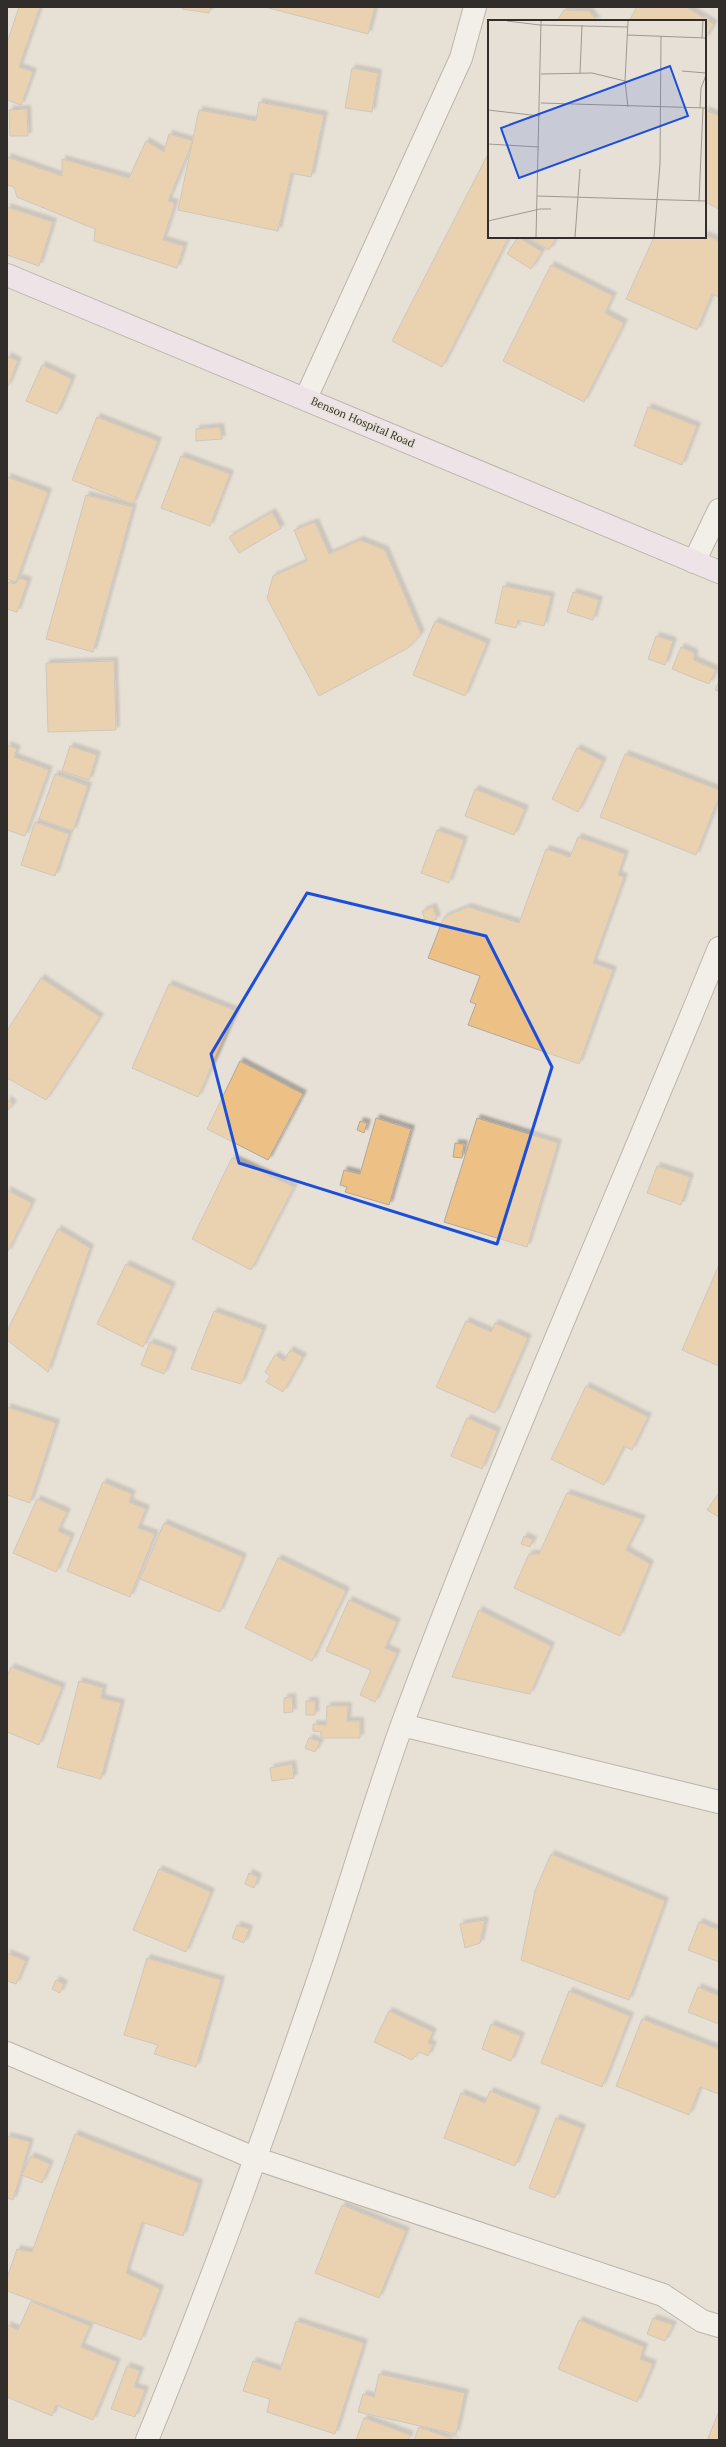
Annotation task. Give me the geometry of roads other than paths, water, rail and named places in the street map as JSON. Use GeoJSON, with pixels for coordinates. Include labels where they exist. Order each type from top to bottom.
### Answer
{"type":"FeatureCollection","features":[{"type":"Feature","properties":{"kind":"street"},"geometry":{"type":"LineString","coordinates":[[306,398],[461,58],[475,7]]}},
{"type":"Feature","properties":{"kind":"street","name":"Benson Hospital Road"},"geometry":{"type":"LineString","coordinates":[[7,275],[306,398],[719,572]]}},
{"type":"Feature","properties":{"kind":"street"},"geometry":{"type":"LineString","coordinates":[[694,562],[719,510]]}},
{"type":"Feature","properties":{"kind":"street"},"geometry":{"type":"LineString","coordinates":[[147,2440],[184,2350],[316,1987],[402,1725],[473,1541],[719,948]]}},
{"type":"Feature","properties":{"kind":"street"},"geometry":{"type":"LineString","coordinates":[[402,1725],[719,1802]]}},
{"type":"Feature","properties":{"kind":"street"},"geometry":{"type":"LineString","coordinates":[[7,2053],[254,2158],[663,2295],[702,2321],[719,2326]]}}]}
